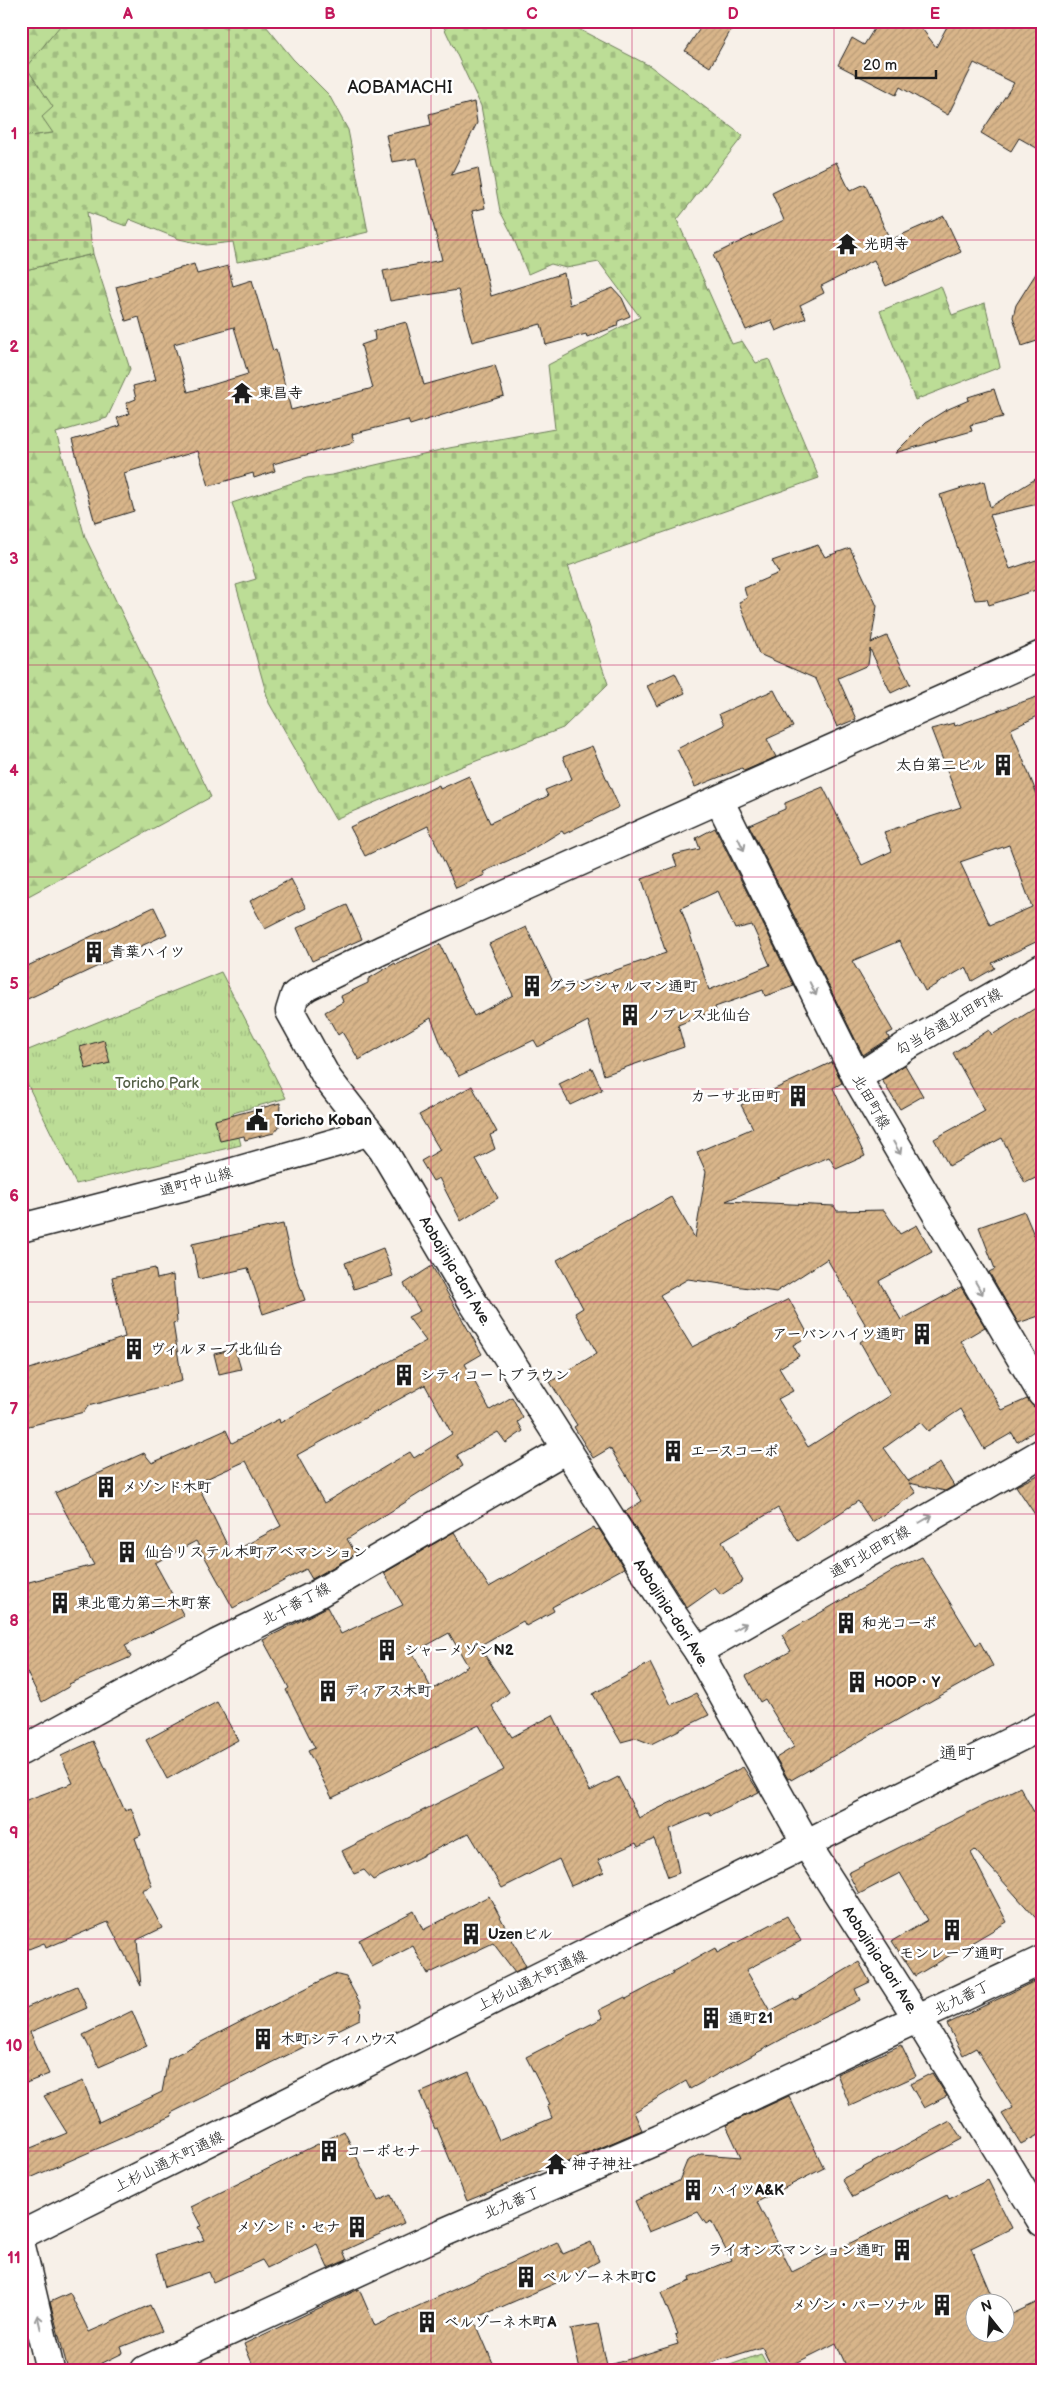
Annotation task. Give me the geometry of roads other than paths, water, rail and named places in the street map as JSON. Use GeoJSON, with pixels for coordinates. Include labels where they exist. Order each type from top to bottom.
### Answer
{"type":"FeatureCollection","features":[{"type":"Feature","properties":{"kind":"street"},"geometry":{"type":"LineString","coordinates":[[719,800],[1042,655]]}},
{"type":"Feature","properties":{"kind":"street","name":"Aobajinja-dori Ave."},"geometry":{"type":"LineString","coordinates":[[719,800],[382,950],[308,986],[295,995],[290,1011],[327,1078],[384,1150],[474,1304],[698,1651],[807,1845],[918,2019],[1042,2222]]}},
{"type":"Feature","properties":{"kind":"street","name":"北田町線"},"geometry":{"type":"LineString","coordinates":[[719,800],[856,1078],[1042,1394]]}},
{"type":"Feature","properties":{"kind":"street","name":"勾当台通北田町線"},"geometry":{"type":"LineString","coordinates":[[856,1078],[906,1046],[1042,968]]}},
{"type":"Feature","properties":{"kind":"street","name":"通町中山線"},"geometry":{"type":"LineString","coordinates":[[21,1228],[190,1184],[338,1142],[368,1131]]}},
{"type":"Feature","properties":{"kind":"street","name":"北十番丁線"},"geometry":{"type":"LineString","coordinates":[[21,1751],[216,1644],[314,1596],[566,1449]]}},
{"type":"Feature","properties":{"kind":"street","name":"通町北田町線"},"geometry":{"type":"LineString","coordinates":[[698,1651],[1042,1453]]}},
{"type":"Feature","properties":{"kind":"street","name":"上杉山通木町通線"},"geometry":{"type":"LineString","coordinates":[[21,2235],[807,1845],[1042,1726]]}},
{"type":"Feature","properties":{"kind":"street","name":"北九番丁"},"geometry":{"type":"LineString","coordinates":[[145,2370],[440,2234],[660,2139],[1042,1960]]}},
{"type":"Feature","properties":{"kind":"street"},"geometry":{"type":"LineString","coordinates":[[21,2246],[50,2370]]}},
{"type":"Feature","properties":{"kind":"place","name":"光明寺"},"geometry":{"type":"Point","coordinates":[847,244]}},
{"type":"Feature","properties":{"kind":"place","name":"東昌寺"},"geometry":{"type":"Point","coordinates":[242,393]}},
{"type":"Feature","properties":{"kind":"place","name":"太白第二ビル"},"geometry":{"type":"Point","coordinates":[1003,765]}},
{"type":"Feature","properties":{"kind":"place","name":"青葉ハイツ"},"geometry":{"type":"Point","coordinates":[94,952]}},
{"type":"Feature","properties":{"kind":"place","name":"グランシャルマン通町"},"geometry":{"type":"Point","coordinates":[532,986]}},
{"type":"Feature","properties":{"kind":"place","name":"ノブレス北仙台"},"geometry":{"type":"Point","coordinates":[630,1015]}},
{"type":"Feature","properties":{"kind":"place","name":"カーサ北田町"},"geometry":{"type":"Point","coordinates":[798,1096]}},
{"type":"Feature","properties":{"kind":"place","name":"Toricho Koban"},"geometry":{"type":"Point","coordinates":[257,1120]}},
{"type":"Feature","properties":{"kind":"place","name":"アーバンハイツ通町"},"geometry":{"type":"Point","coordinates":[922,1334]}},
{"type":"Feature","properties":{"kind":"place","name":"ヴィルヌーブ北仙台"},"geometry":{"type":"Point","coordinates":[134,1349]}},
{"type":"Feature","properties":{"kind":"place","name":"シティコートブラウン"},"geometry":{"type":"Point","coordinates":[404,1375]}},
{"type":"Feature","properties":{"kind":"place","name":"エースコーポ"},"geometry":{"type":"Point","coordinates":[673,1451]}},
{"type":"Feature","properties":{"kind":"place","name":"メゾンド木町"},"geometry":{"type":"Point","coordinates":[106,1487]}},
{"type":"Feature","properties":{"kind":"place","name":"仙台リステル木町アベマンション"},"geometry":{"type":"Point","coordinates":[127,1552]}},
{"type":"Feature","properties":{"kind":"place","name":"東北電力第二木町寮"},"geometry":{"type":"Point","coordinates":[60,1603]}},
{"type":"Feature","properties":{"kind":"place","name":"和光コーポ"},"geometry":{"type":"Point","coordinates":[846,1623]}},
{"type":"Feature","properties":{"kind":"place","name":"シャーメゾンN2"},"geometry":{"type":"Point","coordinates":[387,1650]}},
{"type":"Feature","properties":{"kind":"place","name":"HOOP・Y"},"geometry":{"type":"Point","coordinates":[857,1682]}},
{"type":"Feature","properties":{"kind":"place","name":"ディアス木町"},"geometry":{"type":"Point","coordinates":[328,1691]}},
{"type":"Feature","properties":{"kind":"place","name":"モンレーブ通町"},"geometry":{"type":"Point","coordinates":[952,1930]}},
{"type":"Feature","properties":{"kind":"place","name":"Uzenビル"},"geometry":{"type":"Point","coordinates":[471,1934]}},
{"type":"Feature","properties":{"kind":"place","name":"通町21"},"geometry":{"type":"Point","coordinates":[711,2018]}},
{"type":"Feature","properties":{"kind":"place","name":"木町シティハウス"},"geometry":{"type":"Point","coordinates":[263,2039]}},
{"type":"Feature","properties":{"kind":"place","name":"コーポセナ"},"geometry":{"type":"Point","coordinates":[329,2151]}},
{"type":"Feature","properties":{"kind":"place","name":"神子神社"},"geometry":{"type":"Point","coordinates":[556,2164]}},
{"type":"Feature","properties":{"kind":"place","name":"ハイツA&K"},"geometry":{"type":"Point","coordinates":[693,2190]}},
{"type":"Feature","properties":{"kind":"place","name":"メゾンド・セナ"},"geometry":{"type":"Point","coordinates":[357,2227]}},
{"type":"Feature","properties":{"kind":"place","name":"ライオンズマンション通町"},"geometry":{"type":"Point","coordinates":[902,2250]}},
{"type":"Feature","properties":{"kind":"place","name":"ベルゾーネ木町C"},"geometry":{"type":"Point","coordinates":[526,2277]}},
{"type":"Feature","properties":{"kind":"place","name":"メゾン・パーソナル"},"geometry":{"type":"Point","coordinates":[942,2305]}},
{"type":"Feature","properties":{"kind":"place","name":"ベルゾーネ木町A"},"geometry":{"type":"Point","coordinates":[427,2322]}},
{"type":"Feature","properties":{"kind":"district","name":"AOBAMACHI"},"geometry":{"type":"Point","coordinates":[400,87]}},
{"type":"Feature","properties":{"kind":"district","name":"通町"},"geometry":{"type":"Point","coordinates":[957,1753]}},
{"type":"Feature","properties":{"kind":"park label","name":"Toricho Park"},"geometry":{"type":"Point","coordinates":[157,1083]}}]}
